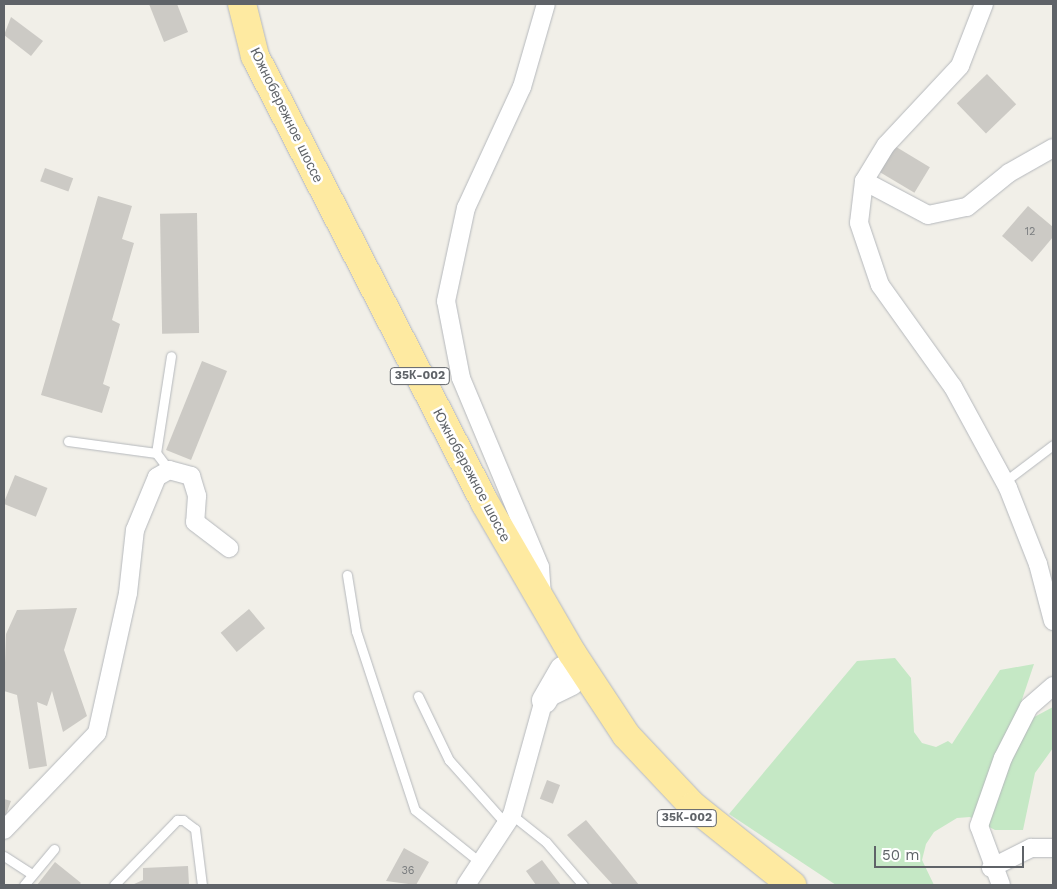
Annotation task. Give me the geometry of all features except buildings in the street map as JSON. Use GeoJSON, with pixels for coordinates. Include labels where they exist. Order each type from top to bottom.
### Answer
{"type":"FeatureCollection","features":[{"type":"Feature","properties":{"kind":"highway","name":"Южнобережное шоссе"},"geometry":{"type":"LineString","coordinates":[[226,4],[247,74],[461,494],[568,677],[613,742],[663,797],[768,885]]}},
{"type":"Feature","properties":{"kind":"highway","name":"Южнобережное шоссе"},"geometry":{"type":"LineString","coordinates":[[242,4],[255,56],[485,503],[542,601],[626,735],[693,806],[792,885]]}},
{"type":"Feature","properties":{"kind":"main road"},"geometry":{"type":"LineString","coordinates":[[542,706],[568,677]]}},
{"type":"Feature","properties":{"kind":"street"},"geometry":{"type":"LineString","coordinates":[[542,601],[540,567],[461,378],[446,301],[466,208],[522,87],[546,4]]}},
{"type":"Feature","properties":{"kind":"street"},"geometry":{"type":"LineString","coordinates":[[984,4],[960,66],[886,145],[864,181],[859,223],[880,286],[953,387],[1004,482],[1038,564],[1053,621]]}},
{"type":"Feature","properties":{"kind":"street"},"geometry":{"type":"LineString","coordinates":[[864,181],[928,215],[967,207],[1009,174],[1053,148]]}},
{"type":"Feature","properties":{"kind":"street"},"geometry":{"type":"LineString","coordinates":[[4,830],[96,733],[128,593],[136,530],[157,477],[169,470],[191,476],[197,496],[195,522],[229,548]]}},
{"type":"Feature","properties":{"kind":"street"},"geometry":{"type":"LineString","coordinates":[[1001,885],[991,868],[979,826],[987,799],[1029,707],[1053,686]]}},
{"type":"Feature","properties":{"kind":"street"},"geometry":{"type":"LineString","coordinates":[[466,885],[509,820],[542,706]]}},
{"type":"Feature","properties":{"kind":"street"},"geometry":{"type":"LineString","coordinates":[[991,868],[1030,848],[1053,848]]}},
{"type":"Feature","properties":{"kind":"lane"},"geometry":{"type":"LineString","coordinates":[[156,453],[172,356]]}},
{"type":"Feature","properties":{"kind":"lane"},"geometry":{"type":"LineString","coordinates":[[68,440],[156,453],[169,470]]}},
{"type":"Feature","properties":{"kind":"lane"},"geometry":{"type":"LineString","coordinates":[[1004,482],[1053,445]]}},
{"type":"Feature","properties":{"kind":"lane"},"geometry":{"type":"LineString","coordinates":[[348,575],[356,631],[415,810],[481,863]]}},
{"type":"Feature","properties":{"kind":"lane"},"geometry":{"type":"LineString","coordinates":[[418,696],[450,760],[509,820],[546,842],[583,885]]}},
{"type":"Feature","properties":{"kind":"lane"},"geometry":{"type":"LineString","coordinates":[[114,885],[176,820],[183,820],[196,829],[202,885]]}},
{"type":"Feature","properties":{"kind":"lane"},"geometry":{"type":"LineString","coordinates":[[24,885],[30,873],[54,849]]}},
{"type":"Feature","properties":{"kind":"lane"},"geometry":{"type":"LineString","coordinates":[[4,856],[30,873]]}},
{"type":"Feature","properties":{"kind":"green space"},"geometry":{"type":"Polygon","coordinates":[[[895,658],[911,678],[914,732],[922,743],[936,747],[948,741],[952,744],[1000,670],[1034,664],[1012,729],[1053,707],[1053,748],[1035,773],[1023,830],[995,830],[970,817],[957,818],[934,832],[926,844],[922,860],[934,885],[836,885],[729,814],[857,661],[895,658]]]}}]}
